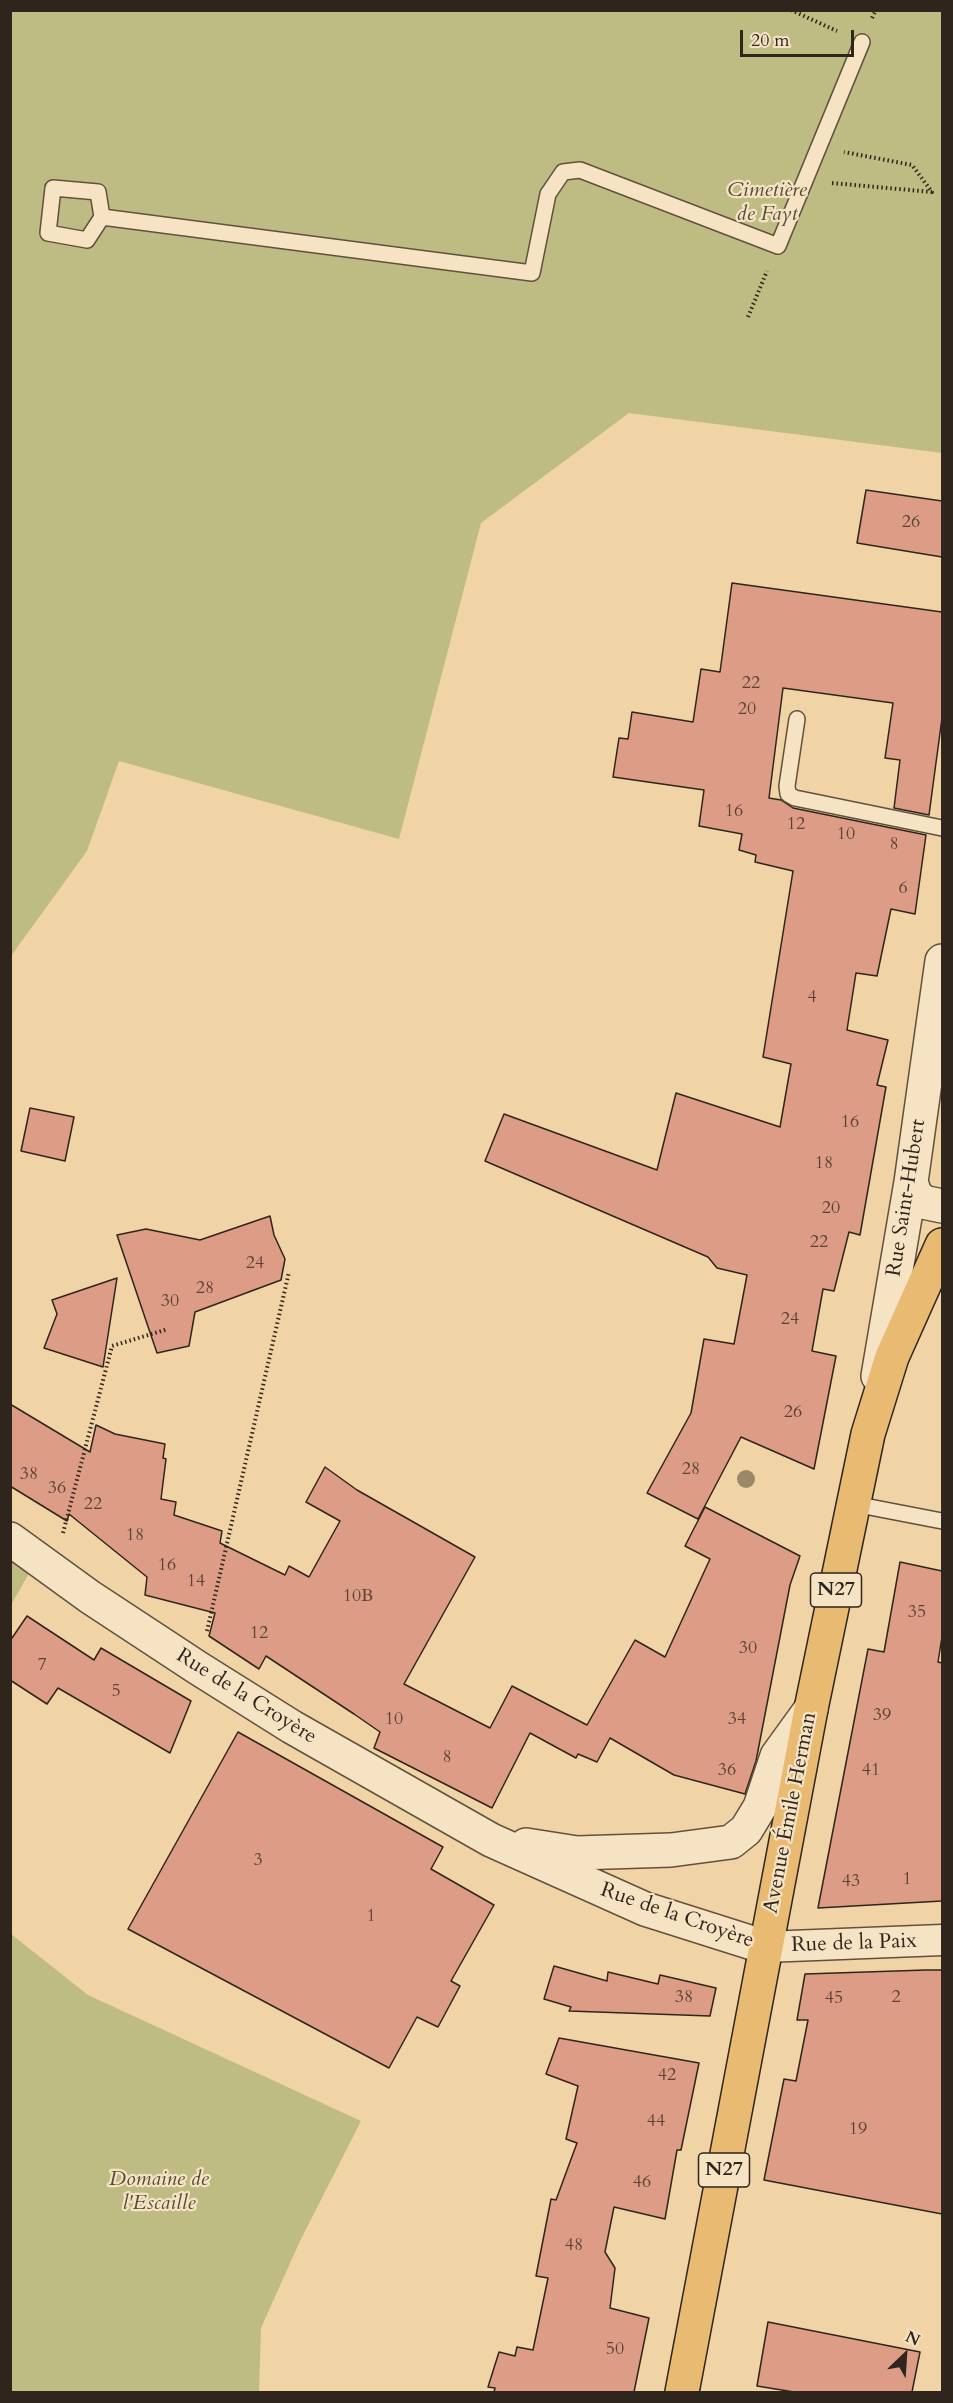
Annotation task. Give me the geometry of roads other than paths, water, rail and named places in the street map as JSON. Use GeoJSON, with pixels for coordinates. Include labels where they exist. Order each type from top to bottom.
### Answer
{"type":"FeatureCollection","features":[{"type":"Feature","properties":{"kind":"main road","name":"Avenue Émile Herman"},"geometry":{"type":"LineString","coordinates":[[682,2392],[811,1709],[868,1434],[892,1357],[942,1246]]}},
{"type":"Feature","properties":{"kind":"street","name":"Rue Saint-Hubert"},"geometry":{"type":"LineString","coordinates":[[868,1434],[911,1182],[936,1068],[942,961]]}},
{"type":"Feature","properties":{"kind":"street"},"geometry":{"type":"LineString","coordinates":[[911,1182],[915,1194],[923,1202],[942,1206]]}},
{"type":"Feature","properties":{"kind":"street","name":"Rue de la Croyère"},"geometry":{"type":"LineString","coordinates":[[10,1539],[53,1571],[198,1668],[292,1727],[491,1840],[645,1909],[765,1947]]}},
{"type":"Feature","properties":{"kind":"street","name":"Rue de la Croyère"},"geometry":{"type":"LineString","coordinates":[[491,1840],[577,1853],[671,1850],[731,1842],[746,1830],[760,1807],[777,1756],[811,1709]]}},
{"type":"Feature","properties":{"kind":"street","name":"Rue de la Paix"},"geometry":{"type":"LineString","coordinates":[[765,1947],[942,1940]]}},
{"type":"Feature","properties":{"kind":"lane"},"geometry":{"type":"LineString","coordinates":[[102,217],[532,273],[548,194],[563,172],[580,170],[778,246],[862,42]]}},
{"type":"Feature","properties":{"kind":"lane"},"geometry":{"type":"LineString","coordinates":[[797,719],[787,786],[788,794],[795,798],[942,828]]}},
{"type":"Feature","properties":{"kind":"lane"},"geometry":{"type":"LineString","coordinates":[[854,1504],[942,1521]]}},
{"type":"Feature","properties":{"kind":"park label","name":"Cimetière de Fayt"},"geometry":{"type":"Point","coordinates":[767,203]}},
{"type":"Feature","properties":{"kind":"park label","name":"Domaine de l'Escaille"},"geometry":{"type":"Point","coordinates":[159,2192]}}]}
